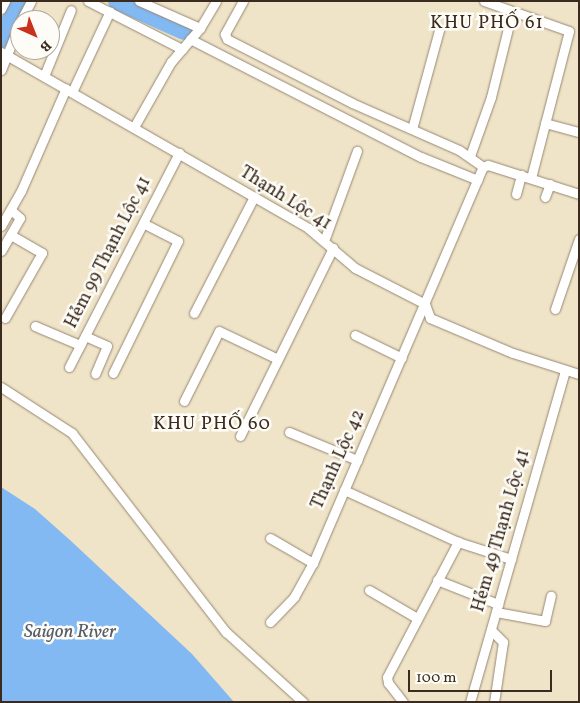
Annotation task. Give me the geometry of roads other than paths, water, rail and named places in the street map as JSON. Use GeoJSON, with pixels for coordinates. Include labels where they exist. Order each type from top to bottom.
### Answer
{"type":"FeatureCollection","features":[{"type":"Feature","properties":{"kind":"street"},"geometry":{"type":"LineString","coordinates":[[1,9],[5,1]]}},
{"type":"Feature","properties":{"kind":"street"},"geometry":{"type":"LineString","coordinates":[[88,1],[182,49]]}},
{"type":"Feature","properties":{"kind":"street"},"geometry":{"type":"LineString","coordinates":[[139,1],[200,28]]}},
{"type":"Feature","properties":{"kind":"street"},"geometry":{"type":"LineString","coordinates":[[134,128],[171,62],[200,28],[216,1]]}},
{"type":"Feature","properties":{"kind":"street"},"geometry":{"type":"LineString","coordinates":[[242,1],[226,34],[227,39],[352,104],[470,156],[483,167],[488,165],[579,194]]}},
{"type":"Feature","properties":{"kind":"street"},"geometry":{"type":"LineString","coordinates":[[484,1],[569,31],[531,178]]}},
{"type":"Feature","properties":{"kind":"street"},"geometry":{"type":"LineString","coordinates":[[44,76],[71,10]]}},
{"type":"Feature","properties":{"kind":"street"},"geometry":{"type":"LineString","coordinates":[[1,226],[12,210],[69,90],[110,11]]}},
{"type":"Feature","properties":{"kind":"street"},"geometry":{"type":"LineString","coordinates":[[470,156],[491,97],[512,12]]}},
{"type":"Feature","properties":{"kind":"street"},"geometry":{"type":"LineString","coordinates":[[412,129],[439,30]]}},
{"type":"Feature","properties":{"kind":"street"},"geometry":{"type":"LineString","coordinates":[[190,39],[421,157],[478,180]]}},
{"type":"Feature","properties":{"kind":"street"},"geometry":{"type":"LineString","coordinates":[[1,70],[4,54],[10,42]]}},
{"type":"Feature","properties":{"kind":"street","name":"Thạnh Lộc 41"},"geometry":{"type":"LineString","coordinates":[[4,54],[254,197],[324,241],[355,268],[425,304],[430,318],[451,328],[579,374]]}},
{"type":"Feature","properties":{"kind":"street"},"geometry":{"type":"LineString","coordinates":[[545,123],[579,132]]}},
{"type":"Feature","properties":{"kind":"street"},"geometry":{"type":"LineString","coordinates":[[324,241],[357,151]]}},
{"type":"Feature","properties":{"kind":"street","name":"Hẻm 99 Thạnh Lộc 41"},"geometry":{"type":"LineString","coordinates":[[69,367],[178,153]]}},
{"type":"Feature","properties":{"kind":"street","name":"Thạnh Lộc 42"},"geometry":{"type":"LineString","coordinates":[[270,622],[294,597],[313,563],[483,167]]}},
{"type":"Feature","properties":{"kind":"street"},"geometry":{"type":"LineString","coordinates":[[516,194],[521,175]]}},
{"type":"Feature","properties":{"kind":"street"},"geometry":{"type":"LineString","coordinates":[[545,197],[550,184]]}},
{"type":"Feature","properties":{"kind":"street"},"geometry":{"type":"LineString","coordinates":[[194,314],[254,197]]}},
{"type":"Feature","properties":{"kind":"street"},"geometry":{"type":"LineString","coordinates":[[1,251],[20,218],[12,210]]}},
{"type":"Feature","properties":{"kind":"street"},"geometry":{"type":"LineString","coordinates":[[113,373],[178,241],[143,223]]}},
{"type":"Feature","properties":{"kind":"street"},"geometry":{"type":"LineString","coordinates":[[5,318],[42,253],[11,235]]}},
{"type":"Feature","properties":{"kind":"street"},"geometry":{"type":"LineString","coordinates":[[555,309],[579,239]]}},
{"type":"Feature","properties":{"kind":"street"},"geometry":{"type":"LineString","coordinates":[[240,436],[333,248]]}},
{"type":"Feature","properties":{"kind":"street"},"geometry":{"type":"LineString","coordinates":[[35,326],[80,345]]}},
{"type":"Feature","properties":{"kind":"street"},"geometry":{"type":"LineString","coordinates":[[184,400],[219,330],[278,359]]}},
{"type":"Feature","properties":{"kind":"street"},"geometry":{"type":"LineString","coordinates":[[355,335],[402,358]]}},
{"type":"Feature","properties":{"kind":"street"},"geometry":{"type":"LineString","coordinates":[[85,336],[108,346],[95,374]]}},
{"type":"Feature","properties":{"kind":"street","name":"Hẻm 49 Thạnh Lộc 41"},"geometry":{"type":"LineString","coordinates":[[470,702],[565,370]]}},
{"type":"Feature","properties":{"kind":"street"},"geometry":{"type":"LineString","coordinates":[[1,388],[72,433],[226,632],[303,702]]}},
{"type":"Feature","properties":{"kind":"street"},"geometry":{"type":"LineString","coordinates":[[289,432],[357,460]]}},
{"type":"Feature","properties":{"kind":"street"},"geometry":{"type":"LineString","coordinates":[[344,490],[458,542],[511,559]]}},
{"type":"Feature","properties":{"kind":"street"},"geometry":{"type":"LineString","coordinates":[[270,538],[313,563]]}},
{"type":"Feature","properties":{"kind":"street"},"geometry":{"type":"LineString","coordinates":[[403,702],[388,683],[387,677],[436,580],[458,542]]}},
{"type":"Feature","properties":{"kind":"street"},"geometry":{"type":"LineString","coordinates":[[436,580],[497,608],[545,621],[551,596]]}},
{"type":"Feature","properties":{"kind":"street"},"geometry":{"type":"LineString","coordinates":[[369,590],[417,618]]}},
{"type":"Feature","properties":{"kind":"street"},"geometry":{"type":"LineString","coordinates":[[491,630],[503,642],[494,702]]}},
{"type":"Feature","properties":{"kind":"water","name":"Saigon River"},"geometry":{"type":"Polygon","coordinates":[[[1,487],[35,509],[71,541],[192,654],[234,702],[1,702],[1,487]]]}},
{"type":"Feature","properties":{"kind":"waterway"},"geometry":{"type":"LineString","coordinates":[[1,39],[20,1]]}},
{"type":"Feature","properties":{"kind":"waterway"},"geometry":{"type":"LineString","coordinates":[[117,1],[184,31]]}},
{"type":"Feature","properties":{"kind":"district","name":"KHU PHỐ 61"},"geometry":{"type":"Point","coordinates":[487,24]}},
{"type":"Feature","properties":{"kind":"district","name":"KHU PHỐ 60"},"geometry":{"type":"Point","coordinates":[212,425]}}]}
